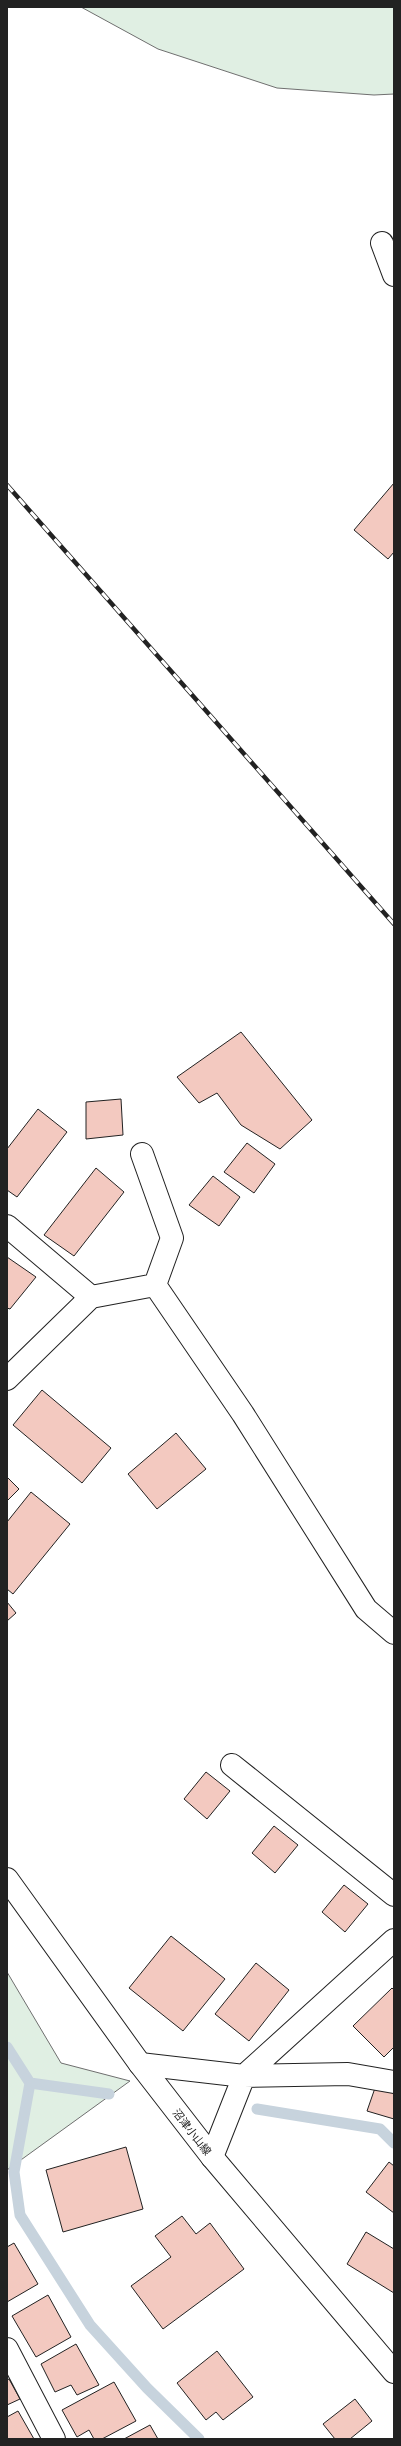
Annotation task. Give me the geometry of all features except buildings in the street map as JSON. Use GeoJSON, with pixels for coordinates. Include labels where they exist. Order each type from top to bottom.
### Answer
{"type":"FeatureCollection","features":[{"type":"Feature","properties":{"kind":"street"},"geometry":{"type":"LineString","coordinates":[[382,243],[394,275]]}},
{"type":"Feature","properties":{"kind":"street"},"geometry":{"type":"LineString","coordinates":[[142,1154],[172,1238],[155,1285]]}},
{"type":"Feature","properties":{"kind":"street"},"geometry":{"type":"LineString","coordinates":[[7,1226],[91,1297]]}},
{"type":"Feature","properties":{"kind":"street"},"geometry":{"type":"LineString","coordinates":[[7,1379],[91,1297],[155,1285]]}},
{"type":"Feature","properties":{"kind":"street"},"geometry":{"type":"LineString","coordinates":[[155,1285],[243,1414],[366,1609],[394,1633]]}},
{"type":"Feature","properties":{"kind":"street"},"geometry":{"type":"LineString","coordinates":[[232,1764],[394,1895]]}},
{"type":"Feature","properties":{"kind":"street","name":"沼津小山線"},"geometry":{"type":"LineString","coordinates":[[7,1879],[140,2064],[212,2158],[394,2372]]}},
{"type":"Feature","properties":{"kind":"street"},"geometry":{"type":"LineString","coordinates":[[212,2158],[244,2076],[394,1940]]}},
{"type":"Feature","properties":{"kind":"street"},"geometry":{"type":"LineString","coordinates":[[140,2064],[244,2076],[348,2074],[394,2082]]}},
{"type":"Feature","properties":{"kind":"street"},"geometry":{"type":"LineString","coordinates":[[7,2349],[54,2439]]}},
{"type":"Feature","properties":{"kind":"green space"},"geometry":{"type":"Polygon","coordinates":[[[81,7],[394,7],[394,94],[374,95],[277,88],[158,49],[81,7]]]}},
{"type":"Feature","properties":{"kind":"green space"},"geometry":{"type":"Polygon","coordinates":[[[7,1972],[61,2063],[130,2081],[7,2170],[7,1972]]]}},
{"type":"Feature","properties":{"kind":"waterway"},"geometry":{"type":"LineString","coordinates":[[7,2047],[30,2083],[14,2172],[20,2215],[90,2325],[147,2388],[199,2439]]}},
{"type":"Feature","properties":{"kind":"waterway"},"geometry":{"type":"LineString","coordinates":[[30,2083],[109,2094]]}},
{"type":"Feature","properties":{"kind":"waterway"},"geometry":{"type":"LineString","coordinates":[[257,2109],[380,2129],[394,2143]]}},
{"type":"Feature","properties":{"kind":"railway"},"geometry":{"type":"LineString","coordinates":[[7,485],[394,924]]}}]}
